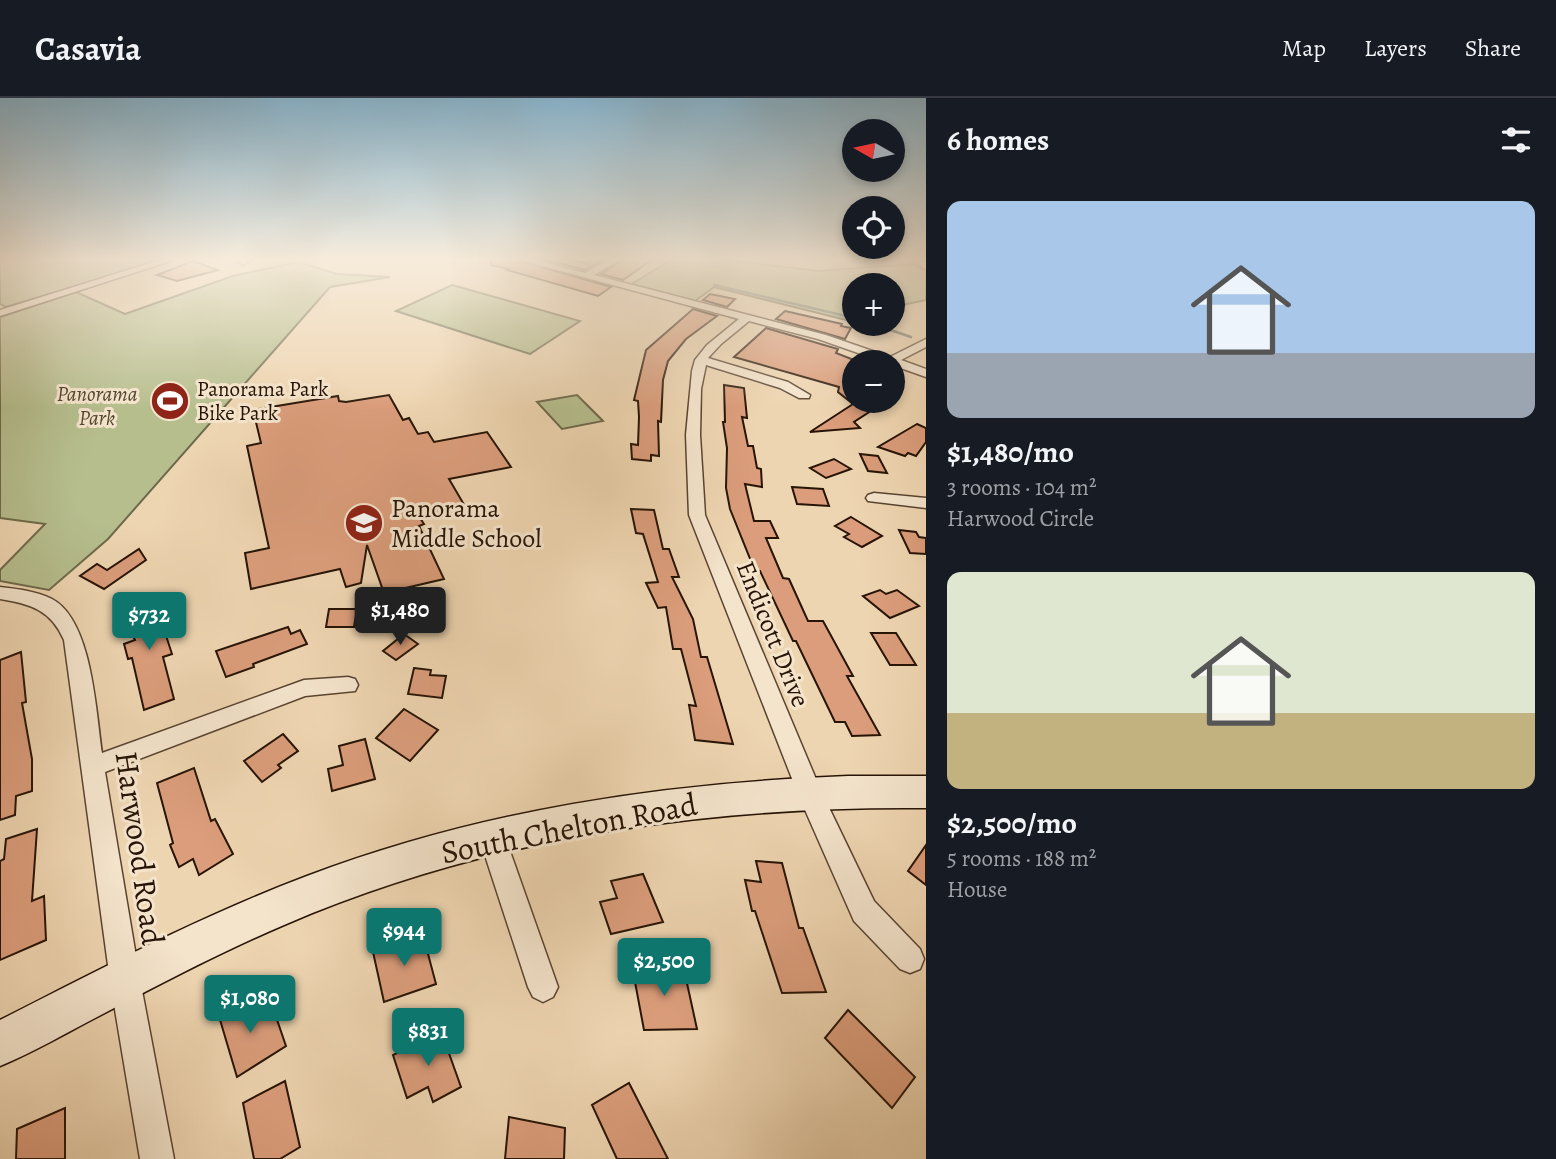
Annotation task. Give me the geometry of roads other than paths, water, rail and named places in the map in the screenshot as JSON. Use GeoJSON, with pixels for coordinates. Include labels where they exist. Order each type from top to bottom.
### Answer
{"type":"FeatureCollection","features":[{"type":"Feature","properties":{"kind":"main road","name":"South Chelton Road"},"geometry":{"type":"LineString","coordinates":[[0,1044],[224,932],[310,895],[492,837],[632,810],[720,798],[926,792]]}},
{"type":"Feature","properties":{"kind":"street"},"geometry":{"type":"LineString","coordinates":[[710,309],[861,350]]}},
{"type":"Feature","properties":{"kind":"street"},"geometry":{"type":"LineString","coordinates":[[746,318],[701,360],[784,385],[804,395]]}},
{"type":"Feature","properties":{"kind":"street"},"geometry":{"type":"LineString","coordinates":[[905,353],[926,342]]}},
{"type":"Feature","properties":{"kind":"street","name":"Endicott Drive"},"geometry":{"type":"LineString","coordinates":[[701,360],[697,370],[692,476],[697,515],[810,794],[864,911],[911,959]]}},
{"type":"Feature","properties":{"kind":"street"},"geometry":{"type":"LineString","coordinates":[[905,365],[926,373]]}},
{"type":"Feature","properties":{"kind":"street"},"geometry":{"type":"LineString","coordinates":[[874,498],[926,503]]}},
{"type":"Feature","properties":{"kind":"street","name":"Harwood Road"},"geometry":{"type":"LineString","coordinates":[[0,593],[51,606],[65,619],[74,640],[95,765],[125,980],[157,1159]]}},
{"type":"Feature","properties":{"kind":"street"},"geometry":{"type":"LineString","coordinates":[[95,765],[304,688],[348,685]]}},
{"type":"Feature","properties":{"kind":"street"},"geometry":{"type":"LineString","coordinates":[[492,837],[542,987]]}},
{"type":"Feature","properties":{"kind":"waterway"},"geometry":{"type":"LineString","coordinates":[[814,309],[842,315]]}},
{"type":"Feature","properties":{"kind":"waterway"},"geometry":{"type":"LineString","coordinates":[[905,335],[911,337]]}},
{"type":"Feature","properties":{"kind":"place","name":"Panorama Park Bike Park"},"geometry":{"type":"Point","coordinates":[170,401]}},
{"type":"Feature","properties":{"kind":"place","name":"Panorama Middle School"},"geometry":{"type":"Point","coordinates":[364,523]}},
{"type":"Feature","properties":{"kind":"park label","name":"Panorama Park"},"geometry":{"type":"Point","coordinates":[97,406]}}]}
